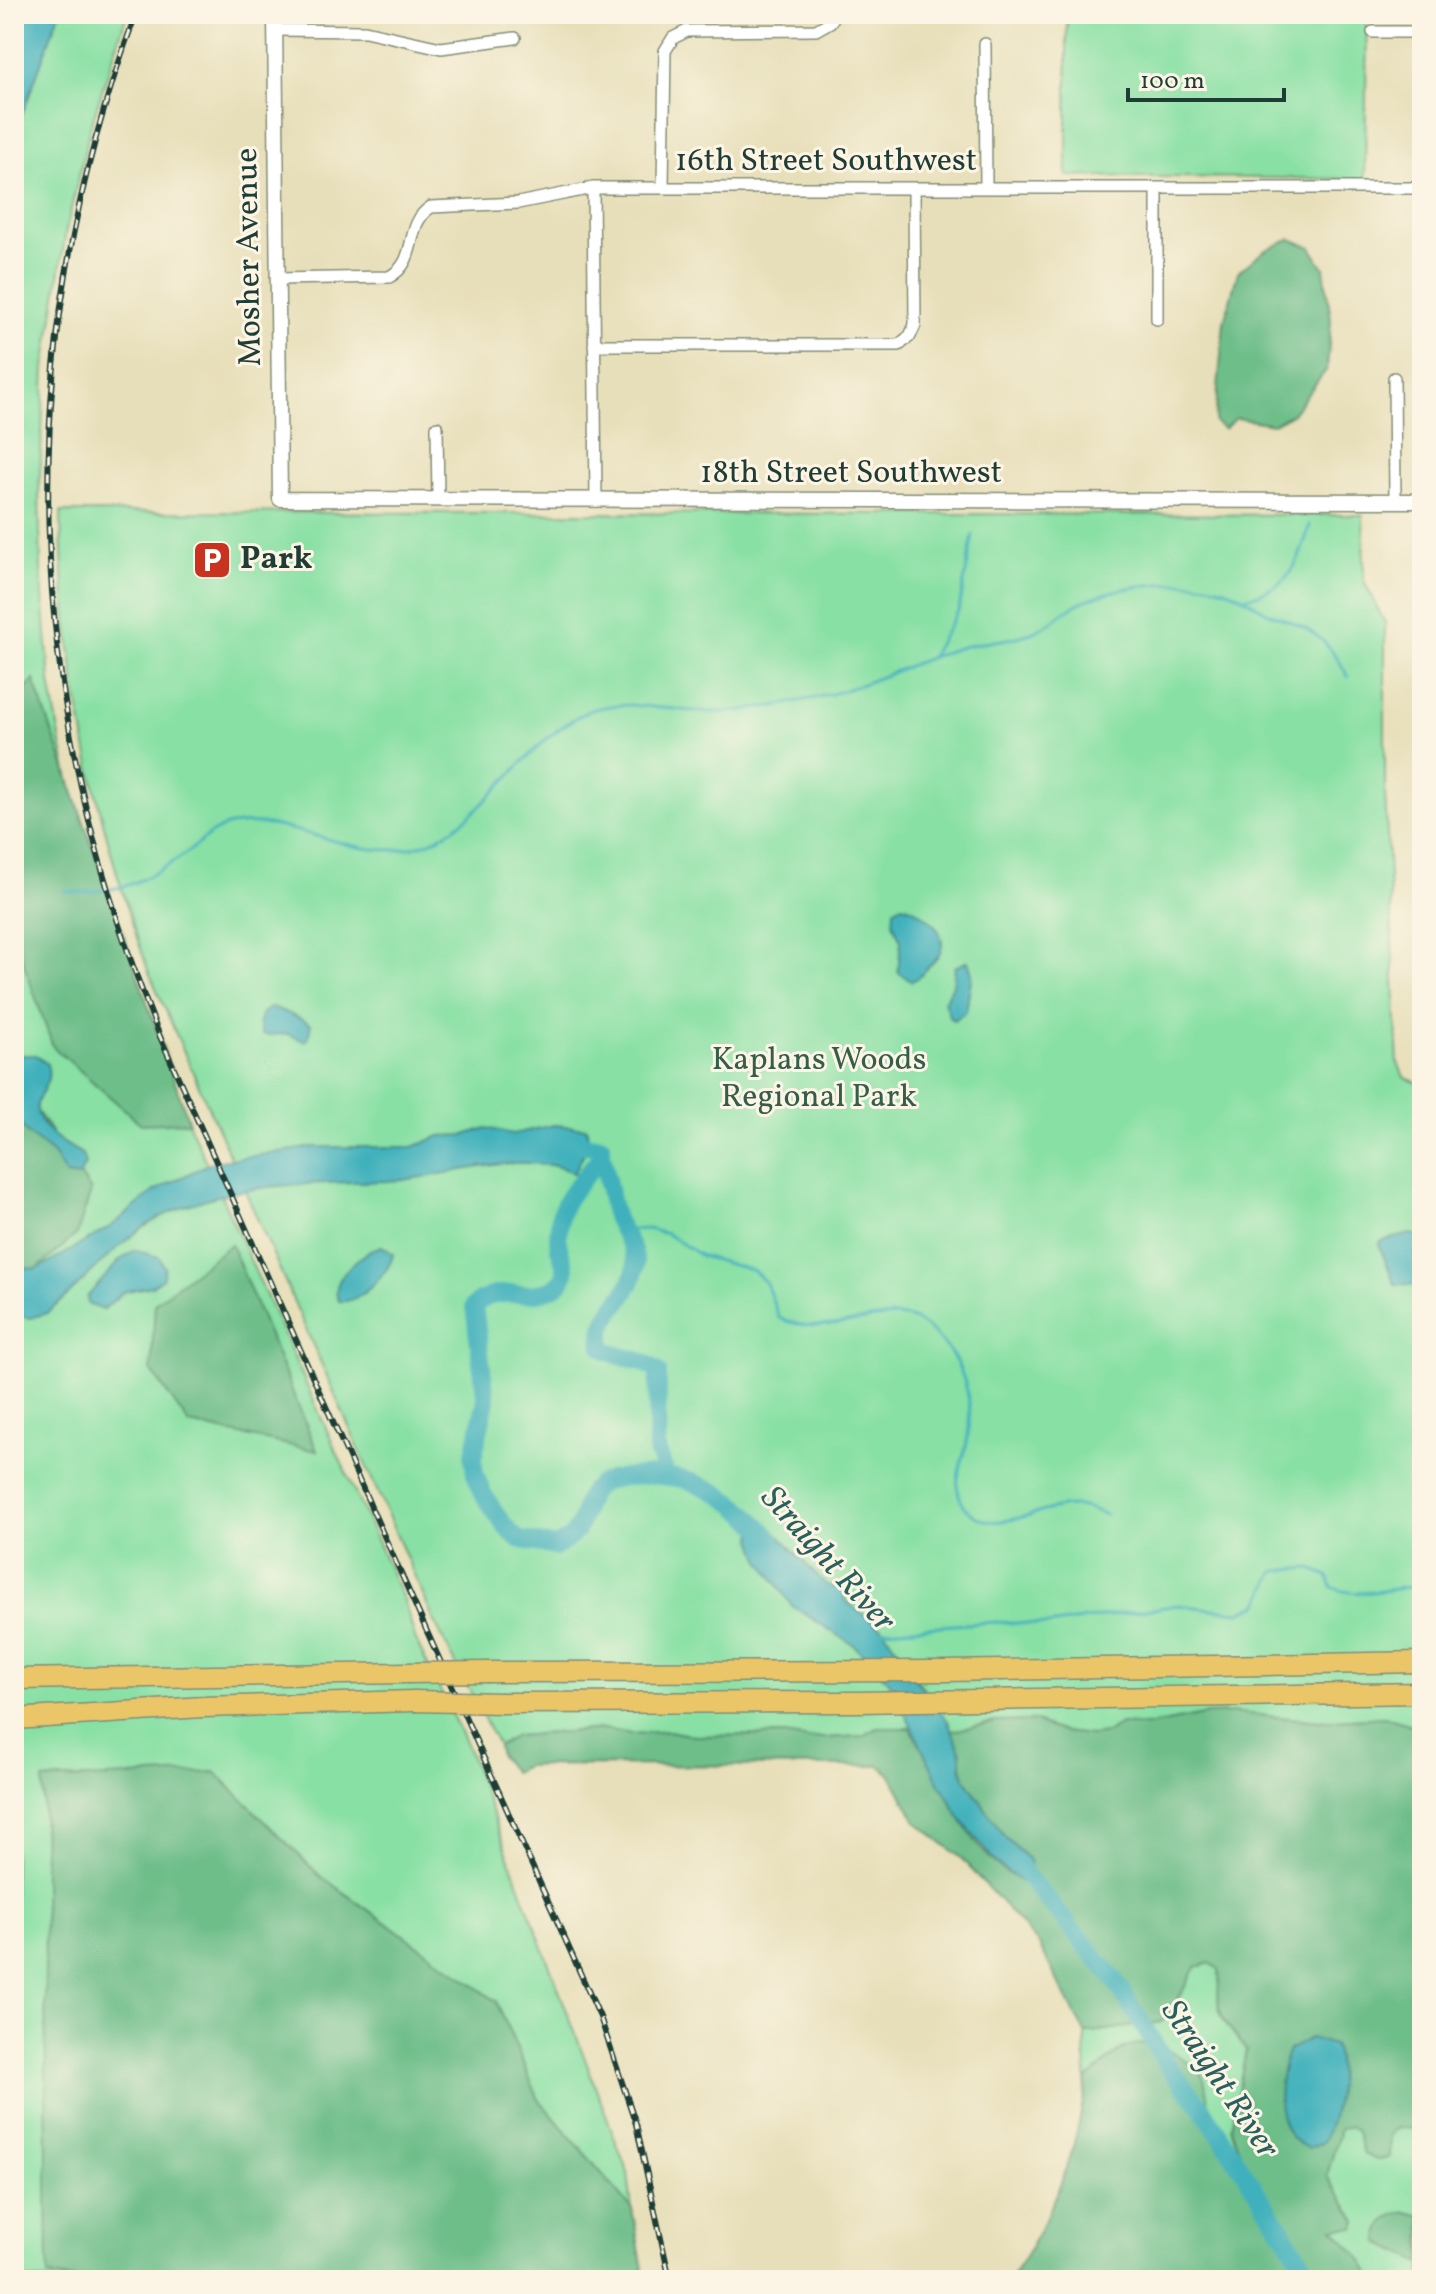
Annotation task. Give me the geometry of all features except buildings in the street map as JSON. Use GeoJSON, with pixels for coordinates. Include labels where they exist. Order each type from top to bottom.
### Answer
{"type":"FeatureCollection","features":[{"type":"Feature","properties":{"kind":"highway"},"geometry":{"type":"LineString","coordinates":[[14,1679],[489,1672],[946,1671],[1422,1662]]}},
{"type":"Feature","properties":{"kind":"highway"},"geometry":{"type":"LineString","coordinates":[[14,1673],[85,1678]]}},
{"type":"Feature","properties":{"kind":"highway"},"geometry":{"type":"LineString","coordinates":[[14,1722],[203,1707],[414,1701],[857,1702],[1422,1693]]}},
{"type":"Feature","properties":{"kind":"street","name":"Mosher Avenue"},"geometry":{"type":"LineString","coordinates":[[275,14],[280,499]]}},
{"type":"Feature","properties":{"kind":"street"},"geometry":{"type":"LineString","coordinates":[[663,188],[664,59],[673,38],[687,31],[816,30],[830,22],[836,14]]}},
{"type":"Feature","properties":{"kind":"street"},"geometry":{"type":"LineString","coordinates":[[275,30],[365,31],[441,48],[515,38]]}},
{"type":"Feature","properties":{"kind":"street"},"geometry":{"type":"LineString","coordinates":[[1373,32],[1422,32]]}},
{"type":"Feature","properties":{"kind":"street"},"geometry":{"type":"LineString","coordinates":[[985,44],[986,188]]}},
{"type":"Feature","properties":{"kind":"street"},"geometry":{"type":"LineString","coordinates":[[593,188],[596,501]]}},
{"type":"Feature","properties":{"kind":"street","name":"16th Street Southwest"},"geometry":{"type":"LineString","coordinates":[[278,279],[389,277],[408,259],[414,227],[431,207],[518,203],[593,188],[1422,188]]}},
{"type":"Feature","properties":{"kind":"street"},"geometry":{"type":"LineString","coordinates":[[594,345],[899,345],[910,336],[915,325],[914,188]]}},
{"type":"Feature","properties":{"kind":"street"},"geometry":{"type":"LineString","coordinates":[[1157,188],[1157,319]]}},
{"type":"Feature","properties":{"kind":"street"},"geometry":{"type":"LineString","coordinates":[[1394,378],[1395,501]]}},
{"type":"Feature","properties":{"kind":"street"},"geometry":{"type":"LineString","coordinates":[[437,427],[438,500]]}},
{"type":"Feature","properties":{"kind":"street","name":"18th Street Southwest"},"geometry":{"type":"LineString","coordinates":[[280,499],[1422,501]]}},
{"type":"Feature","properties":{"kind":"green space"},"geometry":{"type":"Polygon","coordinates":[[[59,14],[127,14],[90,128],[66,230],[45,368],[39,495],[41,571],[50,682],[75,806],[168,1078],[404,1601],[416,1641],[466,1744],[628,2173],[632,2209],[539,2100],[496,2001],[319,1875],[215,1773],[43,1780],[49,2276],[83,2280],[14,2280],[14,164],[19,123],[59,14]]]}},
{"type":"Feature","properties":{"kind":"green space"},"geometry":{"type":"Polygon","coordinates":[[[1067,14],[1367,14],[1365,179],[1067,176],[1067,14]]]}},
{"type":"Feature","properties":{"kind":"green space"},"geometry":{"type":"Polygon","coordinates":[[[1290,239],[1311,247],[1324,268],[1331,320],[1327,369],[1292,414],[1273,424],[1236,418],[1224,429],[1215,422],[1224,322],[1238,272],[1264,251],[1290,239]]]}},
{"type":"Feature","properties":{"kind":"green space","name":"Kaplans Woods Regional Park"},"geometry":{"type":"Polygon","coordinates":[[[61,512],[1363,515],[1364,581],[1385,623],[1385,793],[1398,1063],[1404,1077],[1422,1085],[1422,1728],[1385,1717],[1318,1721],[1238,1713],[1208,1714],[1147,1726],[1121,1724],[1106,1733],[1091,1735],[1063,1732],[1033,1721],[996,1722],[952,1731],[894,1645],[854,1645],[890,1683],[922,1747],[910,1728],[878,1728],[863,1736],[808,1739],[784,1735],[694,1736],[669,1731],[632,1734],[603,1729],[517,1736],[498,1746],[437,1627],[148,970],[113,858],[85,745],[68,629],[61,512]]]}},
{"type":"Feature","properties":{"kind":"green space"},"geometry":{"type":"Polygon","coordinates":[[[34,680],[189,1122],[141,1124],[53,1047],[19,950],[14,901],[18,777],[14,703],[34,680]]]}},
{"type":"Feature","properties":{"kind":"green space"},"geometry":{"type":"Polygon","coordinates":[[[14,1089],[39,1114],[91,1191],[77,1234],[14,1289],[14,1089]]]}},
{"type":"Feature","properties":{"kind":"green space"},"geometry":{"type":"Polygon","coordinates":[[[231,1244],[317,1451],[189,1424],[151,1370],[155,1303],[231,1244]]]}},
{"type":"Feature","properties":{"kind":"green space"},"geometry":{"type":"Polygon","coordinates":[[[1238,1713],[1318,1721],[1385,1717],[1422,1728],[1422,2129],[1396,2128],[1390,2135],[1389,2158],[1377,2160],[1363,2154],[1357,2132],[1350,2126],[1340,2129],[1327,2176],[1357,2221],[1355,2228],[1333,2228],[1357,2253],[1374,2280],[1009,2280],[1050,2210],[1077,2132],[1086,2080],[1127,2047],[1149,2044],[1162,2047],[1196,2069],[1204,2080],[1213,2129],[1227,2145],[1240,2152],[1231,2127],[1246,2051],[1219,2007],[1219,1969],[1210,1963],[1195,1967],[1173,2009],[1162,2022],[1085,2033],[1038,1943],[962,1859],[916,1821],[890,1774],[880,1766],[548,1765],[526,1766],[513,1772],[500,1756],[498,1746],[516,1736],[604,1729],[632,1734],[669,1731],[694,1736],[784,1735],[808,1739],[863,1736],[878,1728],[910,1728],[976,1842],[1012,1876],[1033,1884],[1029,1860],[1004,1836],[966,1780],[952,1731],[996,1722],[1033,1721],[1063,1732],[1091,1735],[1106,1733],[1121,1724],[1147,1726],[1208,1714],[1238,1713]]]}},
{"type":"Feature","properties":{"kind":"green space"},"geometry":{"type":"Polygon","coordinates":[[[215,1772],[319,1875],[496,2001],[539,2100],[632,2209],[645,2280],[83,2280],[48,2276],[43,1780],[215,1772]]]}},
{"type":"Feature","properties":{"kind":"green space"},"geometry":{"type":"Polygon","coordinates":[[[1211,1963],[1219,1969],[1221,2015],[1246,2051],[1231,2127],[1240,2153],[1220,2141],[1207,2122],[1124,2047],[1086,2080],[1085,2033],[1162,2022],[1173,2009],[1195,1967],[1211,1963]]]}},
{"type":"Feature","properties":{"kind":"green space"},"geometry":{"type":"Polygon","coordinates":[[[1422,2072],[1422,2280],[1347,2280],[1313,2161],[1370,2084],[1422,2072]]]}},
{"type":"Feature","properties":{"kind":"green space"},"geometry":{"type":"Polygon","coordinates":[[[1407,2212],[1422,2216],[1422,2263],[1379,2243],[1382,2225],[1394,2215],[1407,2212]]]}},
{"type":"Feature","properties":{"kind":"water"},"geometry":{"type":"Polygon","coordinates":[[[14,14],[59,14],[19,123],[14,164],[14,14]]]}},
{"type":"Feature","properties":{"kind":"water"},"geometry":{"type":"Polygon","coordinates":[[[903,905],[931,921],[938,929],[942,947],[920,976],[911,981],[898,972],[901,941],[893,923],[894,909],[903,905]]]}},
{"type":"Feature","properties":{"kind":"water"},"geometry":{"type":"Polygon","coordinates":[[[968,961],[972,974],[966,1012],[954,1020],[950,1018],[944,1001],[953,985],[955,967],[968,961]]]}},
{"type":"Feature","properties":{"kind":"water"},"geometry":{"type":"Polygon","coordinates":[[[272,1007],[311,1025],[308,1038],[305,1041],[288,1034],[262,1035],[259,1022],[262,1013],[272,1007]]]}},
{"type":"Feature","properties":{"kind":"water"},"geometry":{"type":"Polygon","coordinates":[[[14,1055],[36,1055],[47,1064],[48,1079],[38,1101],[39,1118],[51,1133],[82,1154],[85,1164],[79,1177],[66,1175],[53,1154],[27,1133],[14,1117],[14,1055]]]}},
{"type":"Feature","properties":{"kind":"water"},"geometry":{"type":"Polygon","coordinates":[[[554,1125],[587,1128],[588,1145],[574,1173],[555,1166],[509,1164],[411,1179],[277,1186],[222,1195],[151,1222],[47,1313],[30,1318],[14,1315],[14,1267],[36,1269],[49,1263],[113,1225],[154,1191],[212,1162],[314,1147],[413,1147],[440,1136],[465,1135],[486,1128],[513,1134],[554,1125]]]}},
{"type":"Feature","properties":{"kind":"water"},"geometry":{"type":"Polygon","coordinates":[[[1411,1234],[1422,1236],[1422,1285],[1395,1284],[1379,1245],[1381,1241],[1411,1234]]]}},
{"type":"Feature","properties":{"kind":"water"},"geometry":{"type":"Polygon","coordinates":[[[382,1246],[393,1254],[380,1278],[364,1293],[347,1301],[339,1301],[338,1284],[342,1276],[357,1260],[382,1246]]]}},
{"type":"Feature","properties":{"kind":"water"},"geometry":{"type":"Polygon","coordinates":[[[135,1250],[159,1257],[165,1268],[162,1279],[152,1286],[123,1292],[103,1310],[88,1304],[87,1297],[120,1260],[135,1250]]]}},
{"type":"Feature","properties":{"kind":"water"},"geometry":{"type":"Polygon","coordinates":[[[755,1520],[774,1530],[824,1583],[833,1588],[846,1583],[844,1600],[884,1630],[925,1693],[948,1721],[961,1753],[961,1767],[966,1780],[1004,1836],[1029,1860],[1034,1885],[1021,1882],[997,1864],[962,1821],[936,1777],[890,1683],[854,1645],[792,1606],[760,1559],[753,1539],[755,1520]]]}},
{"type":"Feature","properties":{"kind":"water"},"geometry":{"type":"Polygon","coordinates":[[[1310,2038],[1333,2045],[1337,2056],[1338,2081],[1331,2120],[1323,2142],[1308,2148],[1296,2141],[1282,2119],[1280,2090],[1289,2050],[1310,2038]]]}},
{"type":"Feature","properties":{"kind":"waterway"},"geometry":{"type":"LineString","coordinates":[[1245,598],[1273,588],[1290,573],[1301,553],[1310,525]]}},
{"type":"Feature","properties":{"kind":"waterway"},"geometry":{"type":"LineString","coordinates":[[930,658],[959,609],[973,535]]}},
{"type":"Feature","properties":{"kind":"waterway"},"geometry":{"type":"LineString","coordinates":[[64,891],[99,891],[130,884],[159,871],[213,833],[230,825],[254,823],[278,826],[370,849],[394,850],[418,846],[463,822],[544,742],[589,711],[619,705],[723,712],[822,696],[962,647],[1031,633],[1079,603],[1131,588],[1191,583],[1231,591],[1316,635],[1332,651],[1348,677]]}},
{"type":"Feature","properties":{"kind":"waterway","name":"Straight River"},"geometry":{"type":"LineString","coordinates":[[565,1144],[602,1146],[602,1154],[572,1192],[560,1216],[558,1240],[565,1268],[564,1277],[556,1286],[545,1291],[493,1295],[474,1306],[486,1400],[473,1458],[483,1494],[504,1525],[518,1539],[555,1547],[575,1532],[588,1499],[599,1485],[629,1477],[671,1477],[708,1488],[725,1498],[771,1539]]}},
{"type":"Feature","properties":{"kind":"waterway"},"geometry":{"type":"LineString","coordinates":[[602,1154],[615,1216],[635,1258],[630,1284],[604,1325],[602,1347],[616,1355],[645,1363],[658,1372],[657,1450],[667,1477]]}},
{"type":"Feature","properties":{"kind":"waterway"},"geometry":{"type":"LineString","coordinates":[[622,1230],[648,1229],[667,1234],[701,1256],[754,1271],[766,1283],[779,1318],[798,1324],[818,1326],[892,1316],[907,1317],[920,1323],[947,1349],[964,1380],[970,1414],[969,1432],[957,1484],[963,1504],[973,1515],[999,1521],[1058,1507],[1076,1506],[1106,1515]]}},
{"type":"Feature","properties":{"kind":"waterway"},"geometry":{"type":"LineString","coordinates":[[884,1630],[996,1622],[1048,1625],[1178,1605],[1239,1612],[1258,1605],[1275,1571],[1309,1568],[1328,1576],[1332,1587],[1342,1591],[1365,1593],[1422,1586]]}},
{"type":"Feature","properties":{"kind":"waterway","name":"Straight River"},"geometry":{"type":"LineString","coordinates":[[1017,1864],[1114,1979],[1172,2072],[1201,2106],[1314,2280]]}},
{"type":"Feature","properties":{"kind":"railway"},"geometry":{"type":"LineString","coordinates":[[136,14],[95,142],[66,271],[51,400],[49,529],[59,658],[81,786],[115,913],[161,1039],[600,2017],[636,2124],[670,2280]]}},
{"type":"Feature","properties":{"kind":"place","name":"Park"},"geometry":{"type":"Point","coordinates":[212,560]}}]}
